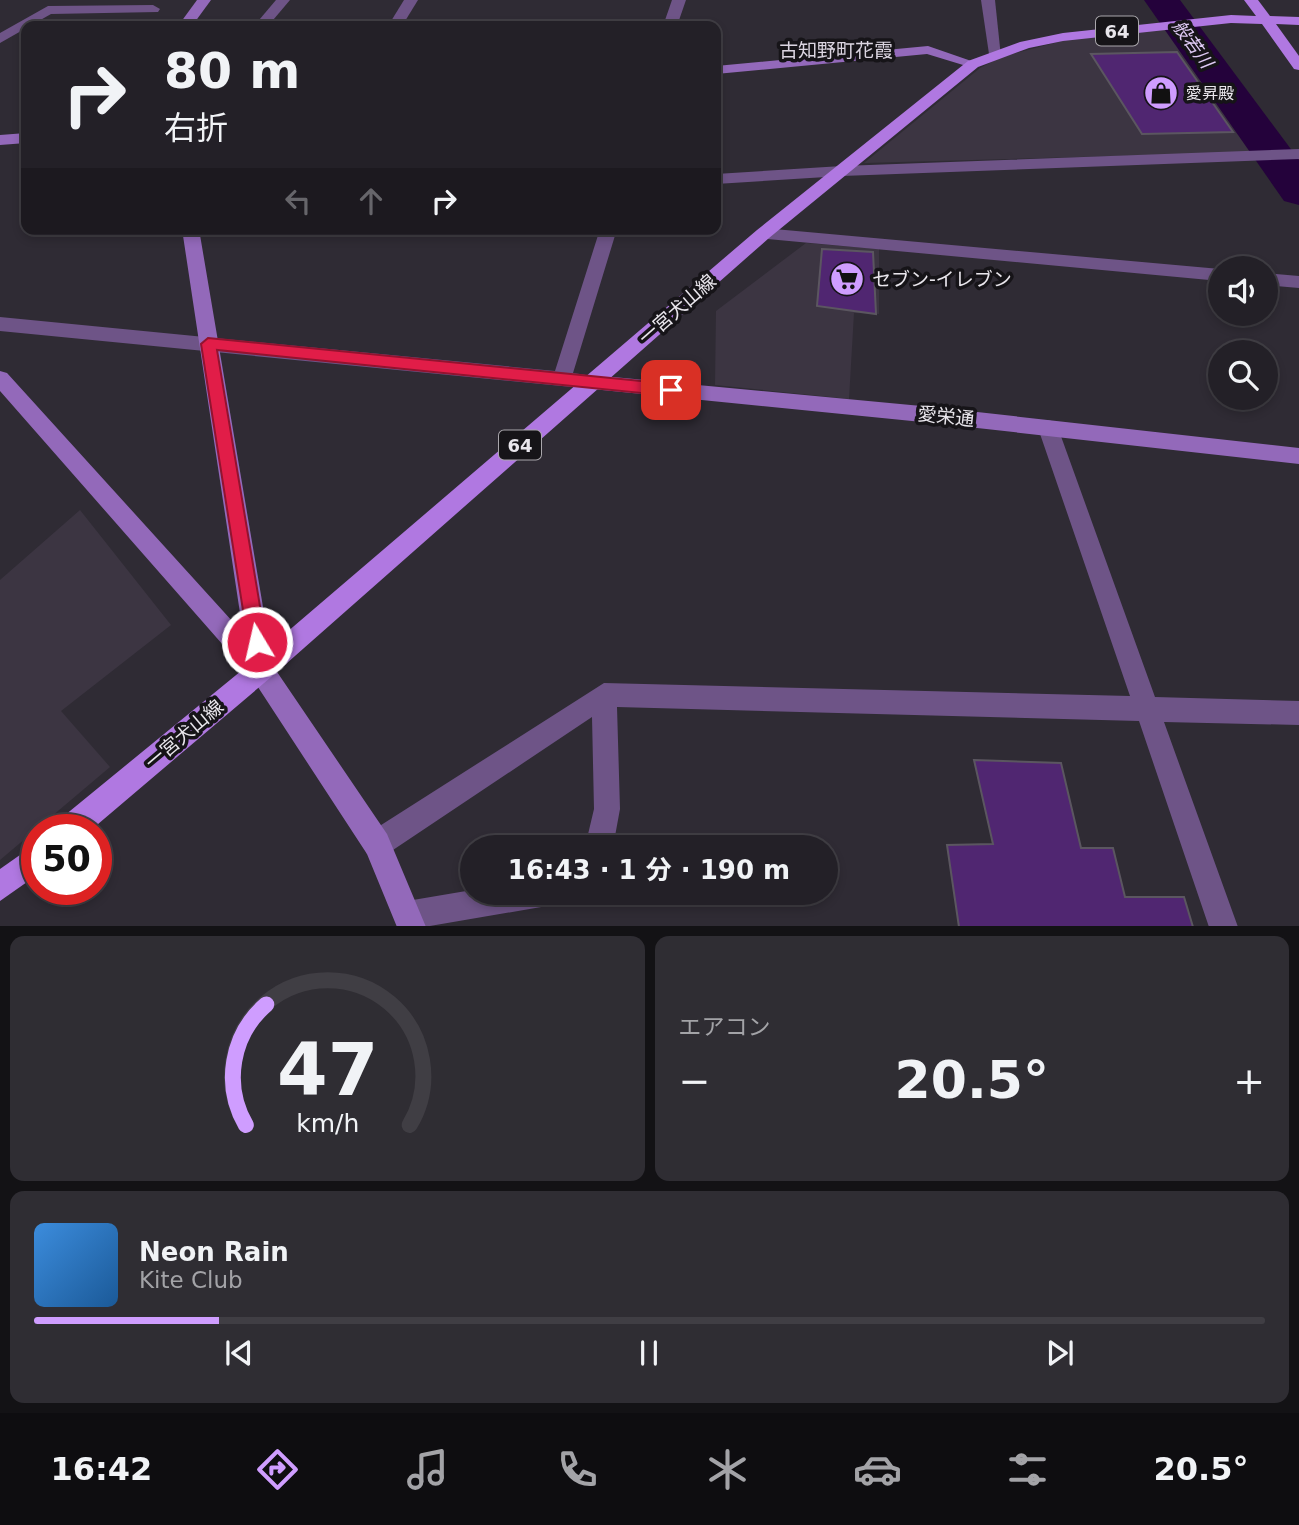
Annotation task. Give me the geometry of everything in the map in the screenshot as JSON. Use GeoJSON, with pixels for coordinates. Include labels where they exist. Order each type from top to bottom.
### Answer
{"type":"FeatureCollection","features":[{"type":"Feature","properties":{"kind":"main road"},"geometry":{"type":"LineString","coordinates":[[189,21],[204,0]]}},
{"type":"Feature","properties":{"kind":"main road"},"geometry":{"type":"LineString","coordinates":[[1251,0],[1299,66]]}},
{"type":"Feature","properties":{"kind":"main road","name":"一宮犬山線"},"geometry":{"type":"LineString","coordinates":[[88,814],[261,670],[762,234],[973,64],[996,54],[1063,37],[1231,19],[1299,22]]}},
{"type":"Feature","properties":{"kind":"main road"},"geometry":{"type":"LineString","coordinates":[[721,70],[928,50],[956,56],[973,64]]}},
{"type":"Feature","properties":{"kind":"main road"},"geometry":{"type":"LineString","coordinates":[[0,140],[21,138]]}},
{"type":"Feature","properties":{"kind":"main road"},"geometry":{"type":"LineString","coordinates":[[191,235],[261,670]]}},
{"type":"Feature","properties":{"kind":"main road"},"geometry":{"type":"LineString","coordinates":[[0,377],[261,670],[377,844],[409,921]]}},
{"type":"Feature","properties":{"kind":"main road","name":"愛栄通"},"geometry":{"type":"LineString","coordinates":[[592,382],[1299,456]]}},
{"type":"Feature","properties":{"kind":"main road"},"geometry":{"type":"LineString","coordinates":[[0,887],[21,870]]}},
{"type":"Feature","properties":{"kind":"street"},"geometry":{"type":"LineString","coordinates":[[265,21],[284,0]]}},
{"type":"Feature","properties":{"kind":"street"},"geometry":{"type":"LineString","coordinates":[[398,21],[411,0]]}},
{"type":"Feature","properties":{"kind":"street"},"geometry":{"type":"LineString","coordinates":[[672,21],[679,0]]}},
{"type":"Feature","properties":{"kind":"street"},"geometry":{"type":"LineString","coordinates":[[988,0],[996,54]]}},
{"type":"Feature","properties":{"kind":"street"},"geometry":{"type":"LineString","coordinates":[[30,21],[48,10],[152,4]]}},
{"type":"Feature","properties":{"kind":"street"},"geometry":{"type":"LineString","coordinates":[[0,39],[21,26]]}},
{"type":"Feature","properties":{"kind":"street"},"geometry":{"type":"LineString","coordinates":[[721,179],[842,171],[1299,154]]}},
{"type":"Feature","properties":{"kind":"street"},"geometry":{"type":"LineString","coordinates":[[762,234],[1208,274]]}},
{"type":"Feature","properties":{"kind":"street"},"geometry":{"type":"LineString","coordinates":[[562,378],[607,235]]}},
{"type":"Feature","properties":{"kind":"street"},"geometry":{"type":"LineString","coordinates":[[1278,280],[1299,282]]}},
{"type":"Feature","properties":{"kind":"street"},"geometry":{"type":"LineString","coordinates":[[0,324],[592,382]]}},
{"type":"Feature","properties":{"kind":"street"},"geometry":{"type":"LineString","coordinates":[[1048,428],[1224,926]]}},
{"type":"Feature","properties":{"kind":"street"},"geometry":{"type":"LineString","coordinates":[[601,835],[607,809],[604,695]]}},
{"type":"Feature","properties":{"kind":"street"},"geometry":{"type":"LineString","coordinates":[[377,844],[604,695],[1299,713]]}},
{"type":"Feature","properties":{"kind":"street"},"geometry":{"type":"LineString","coordinates":[[409,921],[485,905]]}},
{"type":"Feature","properties":{"kind":"shaded area"},"geometry":{"type":"Polygon","coordinates":[[[1176,28],[1261,152],[864,163],[980,68],[1001,57],[1066,40],[1176,28]]]}},
{"type":"Feature","properties":{"kind":"shaded area"},"geometry":{"type":"Polygon","coordinates":[[[806,243],[879,249],[879,314],[854,313],[849,399],[715,385],[716,311],[806,243]]]}},
{"type":"Feature","properties":{"kind":"shaded area"},"geometry":{"type":"Polygon","coordinates":[[[80,510],[171,625],[61,711],[110,767],[54,814],[21,814],[21,842],[0,860],[0,580],[80,510]]]}},
{"type":"Feature","properties":{"kind":"building","name":"愛昇殿"},"geometry":{"type":"Polygon","coordinates":[[[1177,52],[1233,132],[1142,134],[1091,54],[1177,52]]]}},
{"type":"Feature","properties":{"kind":"building","name":"セブン-イレブン"},"geometry":{"type":"Polygon","coordinates":[[[822,249],[873,252],[876,314],[817,306],[822,249]]]}},
{"type":"Feature","properties":{"kind":"building"},"geometry":{"type":"Polygon","coordinates":[[[974,760],[1061,763],[1081,848],[1113,848],[1125,897],[1184,897],[1193,926],[959,926],[947,845],[993,844],[974,760]]]}},
{"type":"Feature","properties":{"kind":"waterway","name":"般若川"},"geometry":{"type":"LineString","coordinates":[[1162,0],[1299,191]]}},
{"type":"Feature","properties":{"kind":"place","name":"愛昇殿"},"geometry":{"type":"Point","coordinates":[1161,93]}},
{"type":"Feature","properties":{"kind":"place","name":"セブン-イレブン"},"geometry":{"type":"Point","coordinates":[847,279]}},
{"type":"Feature","properties":{"kind":"district","name":"古知野町花霞"},"geometry":{"type":"Point","coordinates":[836,50]}},
{"type":"Feature","properties":{"kind":"route"},"geometry":{"type":"LineString","coordinates":[[257,642],[208,344],[671,390]]}}]}
